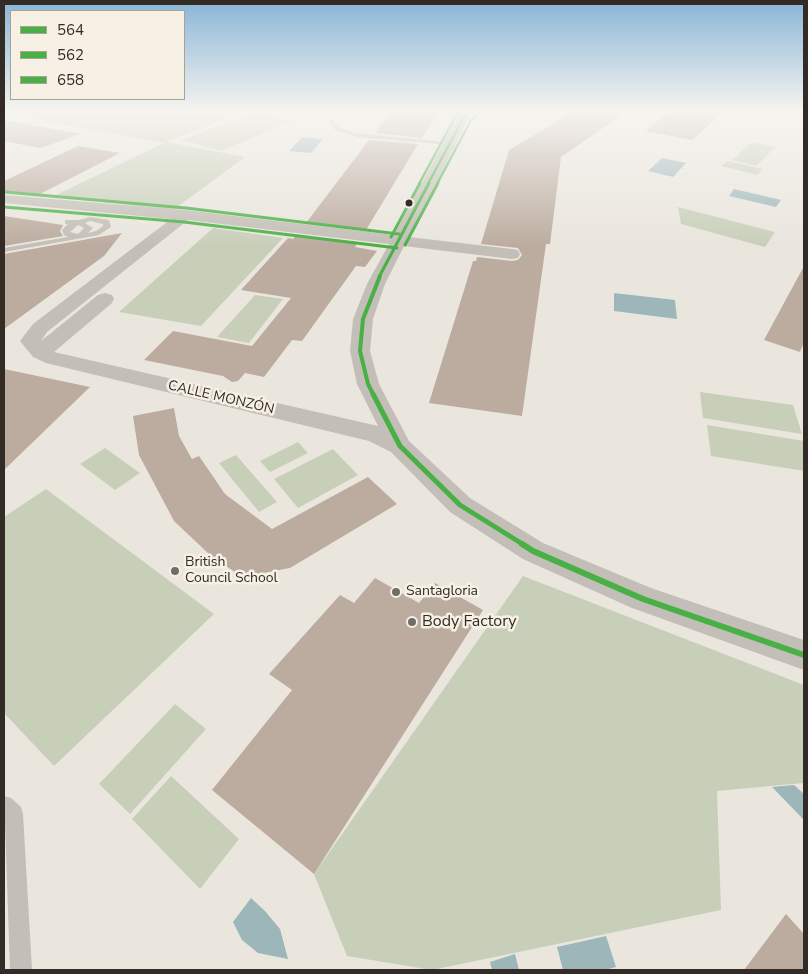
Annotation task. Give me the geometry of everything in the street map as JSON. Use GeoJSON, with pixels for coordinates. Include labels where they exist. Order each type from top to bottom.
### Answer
{"type":"FeatureCollection","features":[{"type":"Feature","properties":{"kind":"street"},"geometry":{"type":"LineString","coordinates":[[445,155],[407,242],[376,284],[362,319],[360,351],[368,384],[400,446],[460,505],[533,551],[643,599],[804,655]]}},
{"type":"Feature","properties":{"kind":"street"},"geometry":{"type":"LineString","coordinates":[[4,199],[194,216],[466,251],[511,255]]}},
{"type":"Feature","properties":{"kind":"street","name":"CALLE MONZÓN"},"geometry":{"type":"LineString","coordinates":[[194,216],[40,328],[30,341],[40,353],[53,359],[376,434],[400,446]]}},
{"type":"Feature","properties":{"kind":"lane"},"geometry":{"type":"LineString","coordinates":[[4,250],[79,237],[100,233],[108,224],[97,219],[72,222],[66,230],[69,235],[79,237]]}},
{"type":"Feature","properties":{"kind":"lane"},"geometry":{"type":"LineString","coordinates":[[72,222],[89,228],[79,237]]}},
{"type":"Feature","properties":{"kind":"lane"},"geometry":{"type":"LineString","coordinates":[[4,805],[14,814],[21,970]]}},
{"type":"Feature","properties":{"kind":"green space"},"geometry":{"type":"Polygon","coordinates":[[[138,155],[245,157],[173,210],[54,196],[138,155]]]}},
{"type":"Feature","properties":{"kind":"green space"},"geometry":{"type":"Polygon","coordinates":[[[737,155],[767,155],[756,166],[732,160],[737,155]]]}},
{"type":"Feature","properties":{"kind":"green space"},"geometry":{"type":"Polygon","coordinates":[[[728,161],[763,169],[757,175],[721,166],[728,161]]]}},
{"type":"Feature","properties":{"kind":"green space"},"geometry":{"type":"Polygon","coordinates":[[[678,207],[775,232],[765,247],[681,224],[678,207]]]}},
{"type":"Feature","properties":{"kind":"green space"},"geometry":{"type":"Polygon","coordinates":[[[213,228],[283,238],[201,326],[119,312],[213,228]]]}},
{"type":"Feature","properties":{"kind":"green space"},"geometry":{"type":"Polygon","coordinates":[[[255,295],[283,299],[249,343],[217,337],[255,295]]]}},
{"type":"Feature","properties":{"kind":"green space"},"geometry":{"type":"Polygon","coordinates":[[[700,392],[793,405],[802,434],[703,418],[700,392]]]}},
{"type":"Feature","properties":{"kind":"green space"},"geometry":{"type":"Polygon","coordinates":[[[707,425],[804,441],[804,471],[711,456],[707,425]]]}},
{"type":"Feature","properties":{"kind":"green space"},"geometry":{"type":"Polygon","coordinates":[[[298,442],[308,453],[270,472],[260,461],[298,442]]]}},
{"type":"Feature","properties":{"kind":"green space"},"geometry":{"type":"Polygon","coordinates":[[[105,448],[140,473],[115,490],[80,464],[105,448]]]}},
{"type":"Feature","properties":{"kind":"green space"},"geometry":{"type":"Polygon","coordinates":[[[333,449],[358,475],[298,508],[274,479],[333,449]]]}},
{"type":"Feature","properties":{"kind":"green space"},"geometry":{"type":"Polygon","coordinates":[[[236,455],[277,502],[259,512],[219,463],[236,455]]]}},
{"type":"Feature","properties":{"kind":"green space"},"geometry":{"type":"Polygon","coordinates":[[[46,489],[214,614],[54,766],[4,713],[4,517],[46,489]]]}},
{"type":"Feature","properties":{"kind":"green space"},"geometry":{"type":"Polygon","coordinates":[[[523,576],[804,685],[804,783],[717,791],[721,910],[432,970],[347,956],[314,874],[523,576]]]}},
{"type":"Feature","properties":{"kind":"green space"},"geometry":{"type":"Polygon","coordinates":[[[175,704],[206,729],[130,814],[99,784],[175,704]]]}},
{"type":"Feature","properties":{"kind":"green space"},"geometry":{"type":"Polygon","coordinates":[[[171,776],[239,839],[200,889],[132,819],[171,776]]]}},
{"type":"Feature","properties":{"kind":"water"},"geometry":{"type":"Polygon","coordinates":[[[662,158],[686,163],[673,177],[648,171],[662,158]]]}},
{"type":"Feature","properties":{"kind":"water"},"geometry":{"type":"Polygon","coordinates":[[[734,189],[781,200],[776,207],[729,196],[734,189]]]}},
{"type":"Feature","properties":{"kind":"water"},"geometry":{"type":"Polygon","coordinates":[[[614,293],[675,300],[677,319],[614,311],[614,293]]]}},
{"type":"Feature","properties":{"kind":"water"},"geometry":{"type":"Polygon","coordinates":[[[794,785],[804,794],[804,820],[772,787],[794,785]]]}},
{"type":"Feature","properties":{"kind":"water"},"geometry":{"type":"Polygon","coordinates":[[[251,898],[280,929],[288,959],[258,953],[242,940],[233,922],[251,898]]]}},
{"type":"Feature","properties":{"kind":"water"},"geometry":{"type":"Polygon","coordinates":[[[606,936],[616,967],[604,970],[563,970],[557,947],[606,936]]]}},
{"type":"Feature","properties":{"kind":"water"},"geometry":{"type":"Polygon","coordinates":[[[515,954],[519,970],[492,970],[490,962],[515,954]]]}},
{"type":"Feature","properties":{"kind":"building"},"geometry":{"type":"Polygon","coordinates":[[[58,155],[115,155],[36,196],[4,193],[4,181],[58,155]]]}},
{"type":"Feature","properties":{"kind":"building"},"geometry":{"type":"Polygon","coordinates":[[[357,155],[411,155],[366,230],[306,223],[357,155]]]}},
{"type":"Feature","properties":{"kind":"building"},"geometry":{"type":"Polygon","coordinates":[[[507,155],[563,155],[561,157],[550,244],[546,244],[522,416],[429,403],[473,261],[476,261],[477,257],[512,261],[518,260],[522,255],[518,248],[481,244],[507,155]]]}},
{"type":"Feature","properties":{"kind":"building"},"geometry":{"type":"Polygon","coordinates":[[[4,216],[63,225],[60,231],[63,236],[4,246],[4,216]]]}},
{"type":"Feature","properties":{"kind":"building"},"geometry":{"type":"Polygon","coordinates":[[[122,233],[104,256],[4,329],[4,254],[122,233]]]}},
{"type":"Feature","properties":{"kind":"building"},"geometry":{"type":"Polygon","coordinates":[[[296,235],[358,242],[355,247],[377,251],[365,267],[356,266],[302,341],[292,340],[264,377],[245,373],[238,381],[232,382],[223,376],[144,360],[173,331],[252,346],[291,298],[241,290],[288,238],[293,239],[296,235]]]}},
{"type":"Feature","properties":{"kind":"building"},"geometry":{"type":"Polygon","coordinates":[[[804,266],[804,342],[800,352],[764,340],[804,266]]]}},
{"type":"Feature","properties":{"kind":"building"},"geometry":{"type":"Polygon","coordinates":[[[4,369],[90,387],[4,470],[4,369]]]}},
{"type":"Feature","properties":{"kind":"building"},"geometry":{"type":"Polygon","coordinates":[[[174,408],[179,436],[192,459],[199,456],[225,494],[272,529],[368,477],[397,504],[290,568],[242,577],[210,555],[174,521],[139,455],[133,416],[174,408]]]}},
{"type":"Feature","properties":{"kind":"building"},"geometry":{"type":"Polygon","coordinates":[[[375,578],[419,603],[435,583],[483,610],[314,874],[212,790],[292,690],[269,674],[340,595],[354,603],[375,578]]]}},
{"type":"Feature","properties":{"kind":"building"},"geometry":{"type":"Polygon","coordinates":[[[786,914],[804,934],[804,970],[744,970],[786,914]]]}},
{"type":"Feature","properties":{"kind":"transit line","name":"658"},"geometry":{"type":"LineString","coordinates":[[391,237],[435,155]]}},
{"type":"Feature","properties":{"kind":"transit line","name":"564"},"geometry":{"type":"LineString","coordinates":[[443,155],[376,284],[363,319],[360,351],[368,384],[400,446],[460,505],[533,551],[643,599],[804,655]]}},
{"type":"Feature","properties":{"kind":"transit line","name":"562"},"geometry":{"type":"LineString","coordinates":[[405,245],[452,155]]}},
{"type":"Feature","properties":{"kind":"transit line","name":"658"},"geometry":{"type":"LineString","coordinates":[[5,192],[186,208],[399,234]]}},
{"type":"Feature","properties":{"kind":"transit line","name":"562"},"geometry":{"type":"LineString","coordinates":[[4,207],[184,222],[397,248]]}},
{"type":"Feature","properties":{"kind":"place","name":"British Council School"},"geometry":{"type":"Point","coordinates":[175,571]}},
{"type":"Feature","properties":{"kind":"place","name":"Santagloria"},"geometry":{"type":"Point","coordinates":[396,592]}},
{"type":"Feature","properties":{"kind":"place","name":"Body Factory"},"geometry":{"type":"Point","coordinates":[412,622]}}]}
